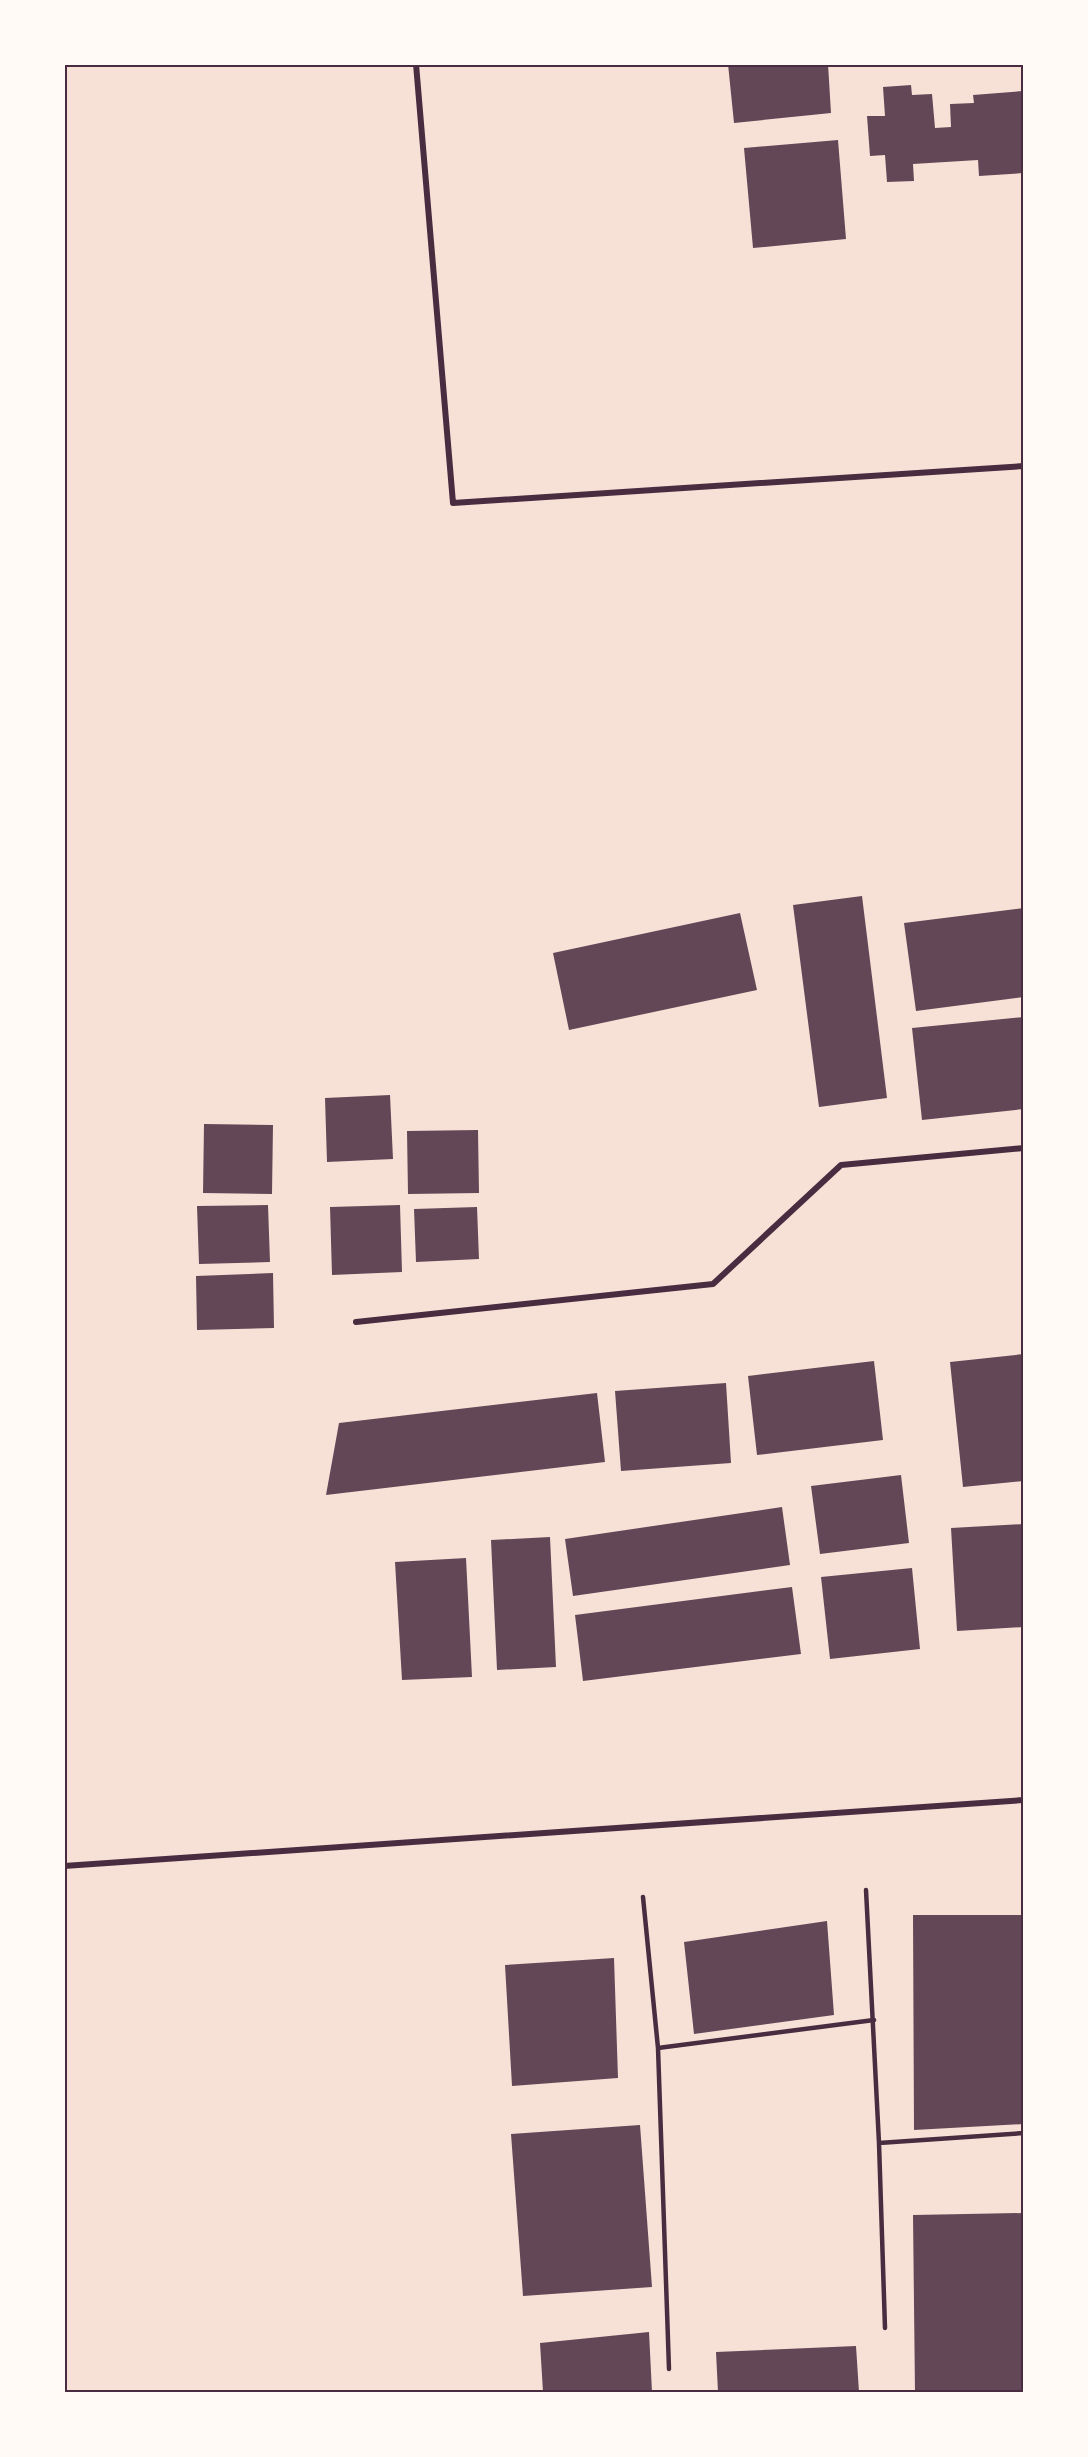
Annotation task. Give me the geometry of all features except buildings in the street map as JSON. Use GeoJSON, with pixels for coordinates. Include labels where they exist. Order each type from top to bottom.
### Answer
{"type":"FeatureCollection","features":[{"type":"Feature","properties":{"kind":"street"},"geometry":{"type":"LineString","coordinates":[[416,64],[453,503],[1023,466]]}},
{"type":"Feature","properties":{"kind":"street"},"geometry":{"type":"LineString","coordinates":[[356,1322],[712,1284],[841,1166],[1023,1148]]}},
{"type":"Feature","properties":{"kind":"street"},"geometry":{"type":"LineString","coordinates":[[64,1866],[1023,1800]]}},
{"type":"Feature","properties":{"kind":"lane"},"geometry":{"type":"LineString","coordinates":[[866,1890],[874,2020],[885,2328]]}},
{"type":"Feature","properties":{"kind":"lane"},"geometry":{"type":"LineString","coordinates":[[643,1896],[658,2048],[669,2369]]}},
{"type":"Feature","properties":{"kind":"lane"},"geometry":{"type":"LineString","coordinates":[[658,2048],[874,2020]]}},
{"type":"Feature","properties":{"kind":"lane"},"geometry":{"type":"LineString","coordinates":[[879,2143],[1023,2133]]}}]}
